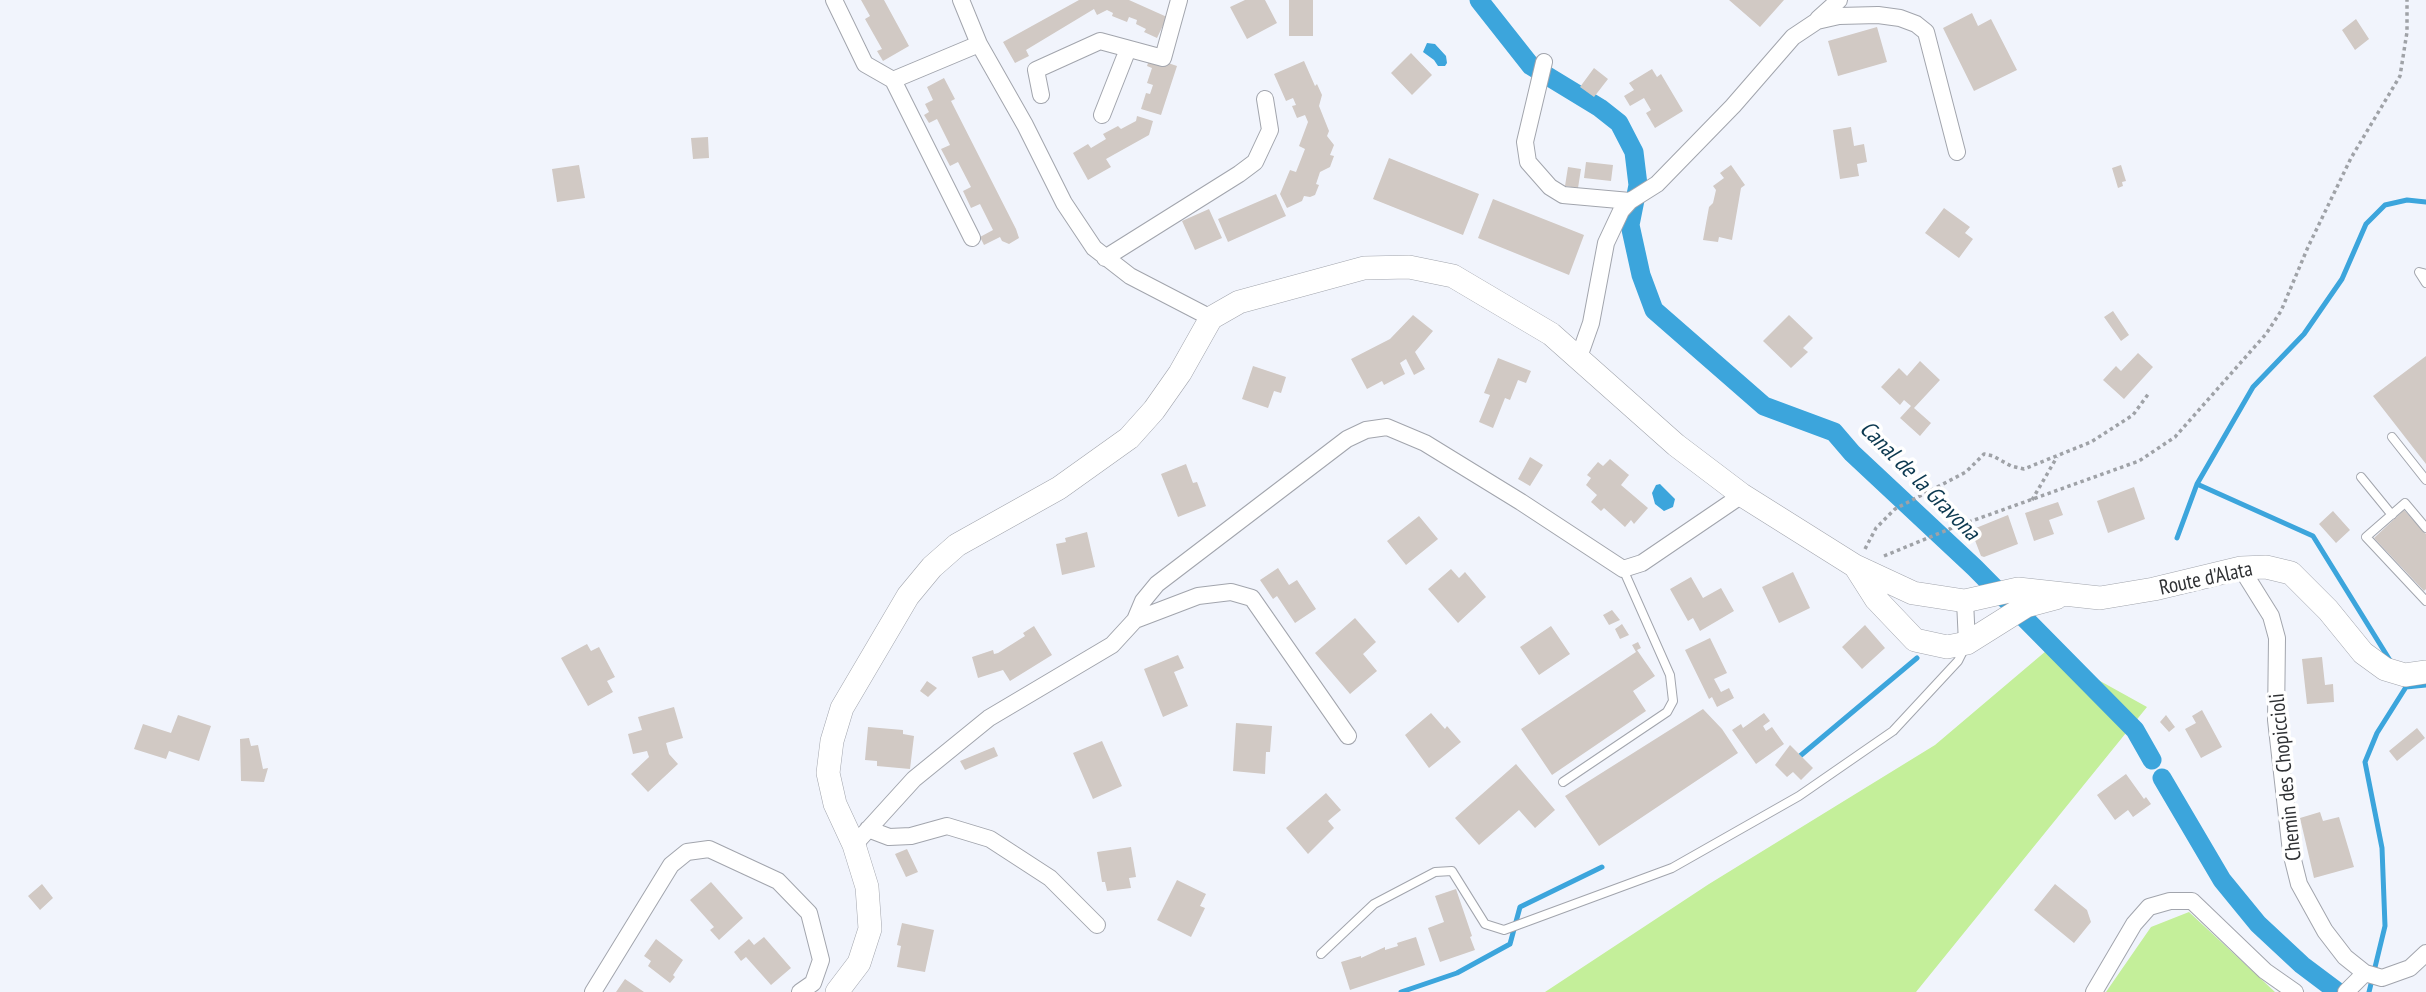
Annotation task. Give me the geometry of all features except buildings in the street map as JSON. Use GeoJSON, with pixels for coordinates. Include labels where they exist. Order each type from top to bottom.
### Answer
{"type":"FeatureCollection","features":[{"type":"Feature","properties":{"kind":"street"},"geometry":{"type":"LineString","coordinates":[[834,0],[864,64],[893,80],[972,237]]}},
{"type":"Feature","properties":{"kind":"street"},"geometry":{"type":"LineString","coordinates":[[961,0],[979,44],[1064,203],[1094,248],[1130,276],[1211,318]]}},
{"type":"Feature","properties":{"kind":"street"},"geometry":{"type":"LineString","coordinates":[[1041,95],[1036,70],[1100,41],[1163,58],[1179,0]]}},
{"type":"Feature","properties":{"kind":"street"},"geometry":{"type":"LineString","coordinates":[[1579,357],[1591,323],[1606,243],[1621,211],[1630,201],[1657,184],[1733,106],[1793,37],[1839,0]]}},
{"type":"Feature","properties":{"kind":"street"},"geometry":{"type":"LineString","coordinates":[[1816,21],[1839,16],[1878,15],[1900,18],[1916,24],[1926,32],[1957,152]]}},
{"type":"Feature","properties":{"kind":"street"},"geometry":{"type":"LineString","coordinates":[[893,80],[979,44]]}},
{"type":"Feature","properties":{"kind":"street"},"geometry":{"type":"LineString","coordinates":[[1102,115],[1128,49]]}},
{"type":"Feature","properties":{"kind":"street"},"geometry":{"type":"LineString","coordinates":[[1544,62],[1525,142],[1528,162],[1550,187],[1563,195],[1630,201]]}},
{"type":"Feature","properties":{"kind":"street"},"geometry":{"type":"LineString","coordinates":[[1105,258],[1255,162],[1270,130],[1265,99]]}},
{"type":"Feature","properties":{"kind":"street"},"geometry":{"type":"LineString","coordinates":[[836,992],[859,963],[870,929],[861,837],[835,804],[828,773],[832,741],[842,708],[908,596],[932,567],[957,545],[1059,488],[1129,438],[1154,410],[1180,373],[1211,318],[1239,302],[1364,268],[1409,267],[1453,276],[1551,334],[1676,445],[1742,495],[1855,566],[1913,593],[1965,601],[1967,643]]}},
{"type":"Feature","properties":{"kind":"street"},"geometry":{"type":"LineString","coordinates":[[861,837],[914,779],[989,718],[1112,645],[1135,620],[1143,601],[1157,584],[1347,439],[1366,430],[1387,427],[1435,449],[1623,569],[1642,563],[1742,495]]}},
{"type":"Feature","properties":{"kind":"street"},"geometry":{"type":"LineString","coordinates":[[1855,566],[1876,599],[1915,640],[1947,647],[1967,643],[2026,606],[2070,594]]}},
{"type":"Feature","properties":{"kind":"street","name":"Route d'Alata"},"geometry":{"type":"LineString","coordinates":[[1965,601],[2018,589],[2100,598],[2154,589],[2241,568],[2266,567],[2291,573],[2328,610],[2363,653],[2385,669],[2405,675],[2426,672]]}},
{"type":"Feature","properties":{"kind":"street","name":"Chemin des Chopiccioli"},"geometry":{"type":"LineString","coordinates":[[2241,568],[2271,616],[2277,638],[2276,720],[2291,852],[2299,884],[2325,931],[2345,957],[2365,973]]}},
{"type":"Feature","properties":{"kind":"street"},"geometry":{"type":"LineString","coordinates":[[1135,620],[1198,596],[1231,592],[1252,598],[1348,736]]}},
{"type":"Feature","properties":{"kind":"street"},"geometry":{"type":"LineString","coordinates":[[861,837],[911,836],[947,826],[990,839],[1050,878],[1097,925]]}},
{"type":"Feature","properties":{"kind":"street"},"geometry":{"type":"LineString","coordinates":[[593,992],[671,865],[687,852],[709,849],[778,881],[809,913],[821,960],[813,984],[800,992]]}},
{"type":"Feature","properties":{"kind":"street"},"geometry":{"type":"LineString","coordinates":[[2094,992],[2134,924],[2149,907],[2169,901],[2192,901],[2264,971],[2295,992]]}},
{"type":"Feature","properties":{"kind":"street"},"geometry":{"type":"LineString","coordinates":[[2346,992],[2365,973],[2382,978],[2410,968],[2426,953]]}},
{"type":"Feature","properties":{"kind":"lane"},"geometry":{"type":"LineString","coordinates":[[2426,274],[2418,272],[2426,283]]}},
{"type":"Feature","properties":{"kind":"lane"},"geometry":{"type":"LineString","coordinates":[[2392,437],[2426,480]]}},
{"type":"Feature","properties":{"kind":"lane"},"geometry":{"type":"LineString","coordinates":[[2361,477],[2392,515]]}},
{"type":"Feature","properties":{"kind":"lane"},"geometry":{"type":"LineString","coordinates":[[2426,528],[2405,503],[2367,537],[2426,601]]}},
{"type":"Feature","properties":{"kind":"lane"},"geometry":{"type":"LineString","coordinates":[[1563,782],[1667,712],[1673,701],[1670,675],[1623,569]]}},
{"type":"Feature","properties":{"kind":"lane"},"geometry":{"type":"LineString","coordinates":[[1321,954],[1374,904],[1435,872],[1452,870],[1485,924],[1504,930],[1672,868],[1799,796],[1893,731],[1958,662],[1967,643]]}},
{"type":"Feature","properties":{"kind":"path"},"geometry":{"type":"LineString","coordinates":[[1855,566],[2139,461],[2175,437],[2266,334],[2281,311],[2351,158],[2400,76],[2407,32],[2407,0]]}},
{"type":"Feature","properties":{"kind":"path"},"geometry":{"type":"LineString","coordinates":[[1855,566],[1876,528],[1895,509],[1966,472],[1984,454],[2024,469],[2091,442],[2133,415],[2149,393]]}},
{"type":"Feature","properties":{"kind":"path"},"geometry":{"type":"LineString","coordinates":[[2032,500],[2059,455]]}},
{"type":"Feature","properties":{"kind":"green space"},"geometry":{"type":"Polygon","coordinates":[[[2046,651],[2147,707],[1916,992],[1545,992],[1709,884],[1935,745],[2046,651]]]}},
{"type":"Feature","properties":{"kind":"green space"},"geometry":{"type":"Polygon","coordinates":[[[2189,912],[2275,992],[2106,992],[2151,927],[2189,912]]]}},
{"type":"Feature","properties":{"kind":"water"},"geometry":{"type":"Polygon","coordinates":[[[1427,43],[1435,44],[1446,56],[1445,66],[1438,66],[1423,52],[1427,43]]]}},
{"type":"Feature","properties":{"kind":"water"},"geometry":{"type":"Polygon","coordinates":[[[1660,484],[1675,499],[1673,507],[1664,511],[1655,504],[1652,493],[1656,485],[1660,484]]]}},
{"type":"Feature","properties":{"kind":"waterway","name":"Canal de la Gravona"},"geometry":{"type":"LineString","coordinates":[[1479,0],[1531,66],[1600,108],[1619,123],[1634,152],[1638,185],[1630,225],[1641,275],[1654,310],[1764,406],[1834,432],[1852,453],[1975,568],[2135,730],[2152,760]]}},
{"type":"Feature","properties":{"kind":"waterway"},"geometry":{"type":"LineString","coordinates":[[2177,538],[2197,484],[2253,387],[2304,334],[2342,279],[2366,224],[2385,205],[2407,200],[2426,202]]}},
{"type":"Feature","properties":{"kind":"waterway"},"geometry":{"type":"LineString","coordinates":[[2197,484],[2313,536],[2391,662]]}},
{"type":"Feature","properties":{"kind":"waterway"},"geometry":{"type":"LineString","coordinates":[[1800,756],[1917,658]]}},
{"type":"Feature","properties":{"kind":"waterway"},"geometry":{"type":"LineString","coordinates":[[2404,682],[2406,687],[2426,685]]}},
{"type":"Feature","properties":{"kind":"waterway"},"geometry":{"type":"LineString","coordinates":[[2369,992],[2385,926],[2382,848],[2365,762],[2377,733],[2406,687]]}},
{"type":"Feature","properties":{"kind":"waterway","name":"Canal de la Gravona"},"geometry":{"type":"LineString","coordinates":[[2162,778],[2222,880],[2258,924],[2302,965],[2338,992]]}},
{"type":"Feature","properties":{"kind":"waterway"},"geometry":{"type":"LineString","coordinates":[[1401,992],[1457,973],[1510,944],[1520,907],[1602,867]]}}]}
